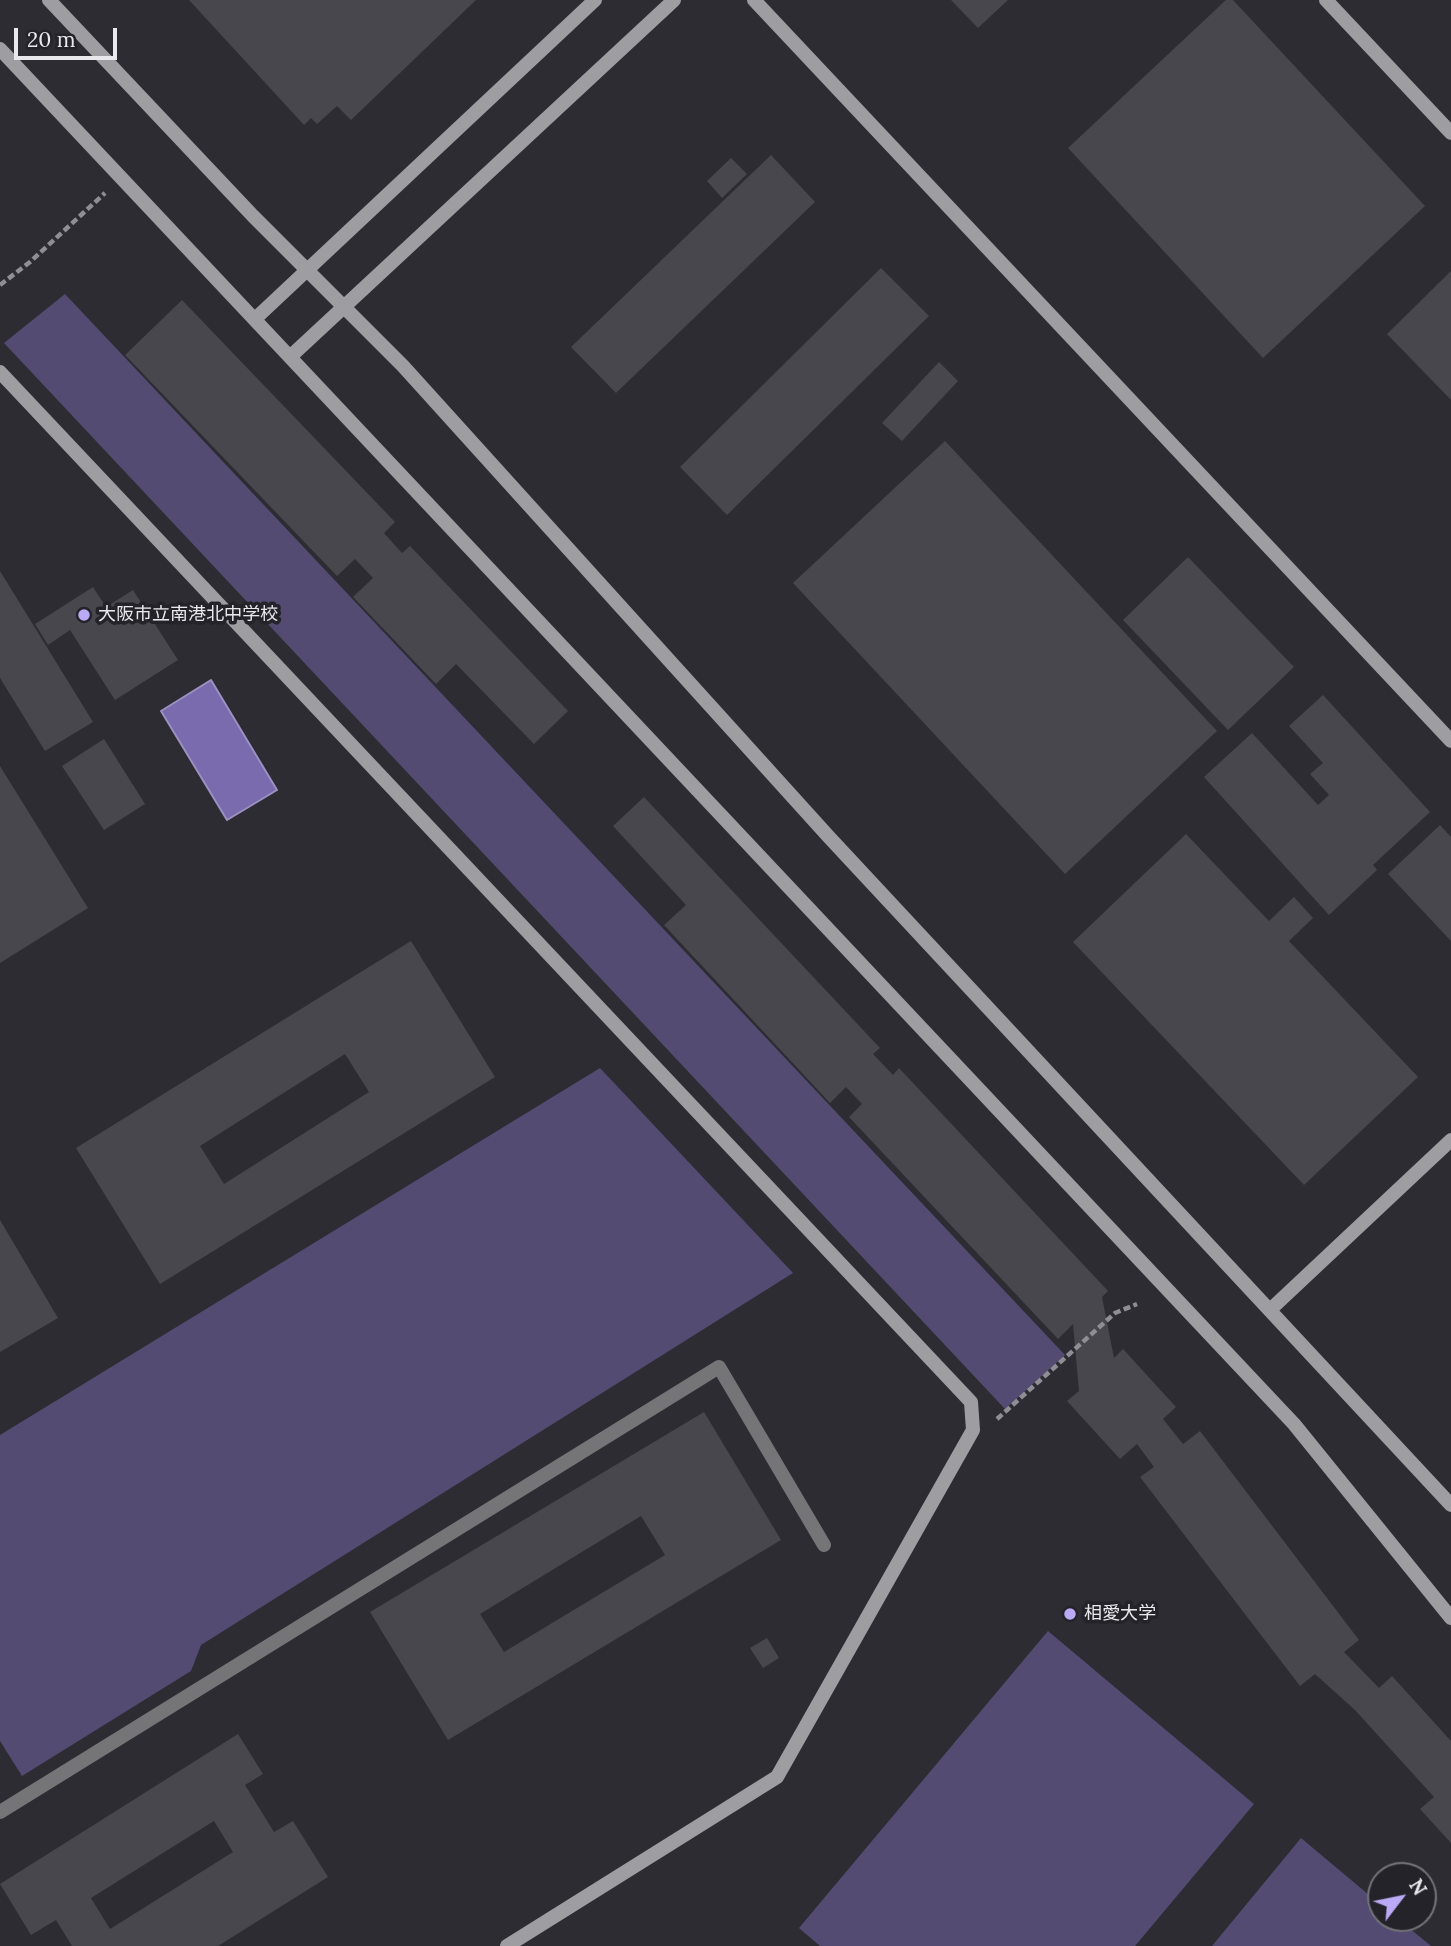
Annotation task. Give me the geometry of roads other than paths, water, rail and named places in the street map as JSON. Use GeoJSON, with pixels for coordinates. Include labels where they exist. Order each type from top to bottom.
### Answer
{"type":"FeatureCollection","features":[{"type":"Feature","properties":{"kind":"street"},"geometry":{"type":"LineString","coordinates":[[49,0],[307,270],[403,366],[828,836],[1451,1505]]}},
{"type":"Feature","properties":{"kind":"street"},"geometry":{"type":"LineString","coordinates":[[256,318],[594,0]]}},
{"type":"Feature","properties":{"kind":"street"},"geometry":{"type":"LineString","coordinates":[[291,356],[674,0]]}},
{"type":"Feature","properties":{"kind":"street"},"geometry":{"type":"LineString","coordinates":[[754,0],[1451,741]]}},
{"type":"Feature","properties":{"kind":"street"},"geometry":{"type":"LineString","coordinates":[[1326,0],[1451,133]]}},
{"type":"Feature","properties":{"kind":"street"},"geometry":{"type":"LineString","coordinates":[[0,49],[1294,1424],[1451,1618]]}},
{"type":"Feature","properties":{"kind":"street"},"geometry":{"type":"LineString","coordinates":[[0,372],[971,1402],[972,1430],[777,1777],[507,1946]]}},
{"type":"Feature","properties":{"kind":"street"},"geometry":{"type":"LineString","coordinates":[[1271,1309],[1451,1140]]}},
{"type":"Feature","properties":{"kind":"street"},"geometry":{"type":"LineString","coordinates":[[0,1812],[719,1367],[824,1545]]}},
{"type":"Feature","properties":{"kind":"place","name":"大阪市立南港北中学校"},"geometry":{"type":"Point","coordinates":[84,615]}},
{"type":"Feature","properties":{"kind":"place","name":"相愛大学"},"geometry":{"type":"Point","coordinates":[1070,1614]}}]}
